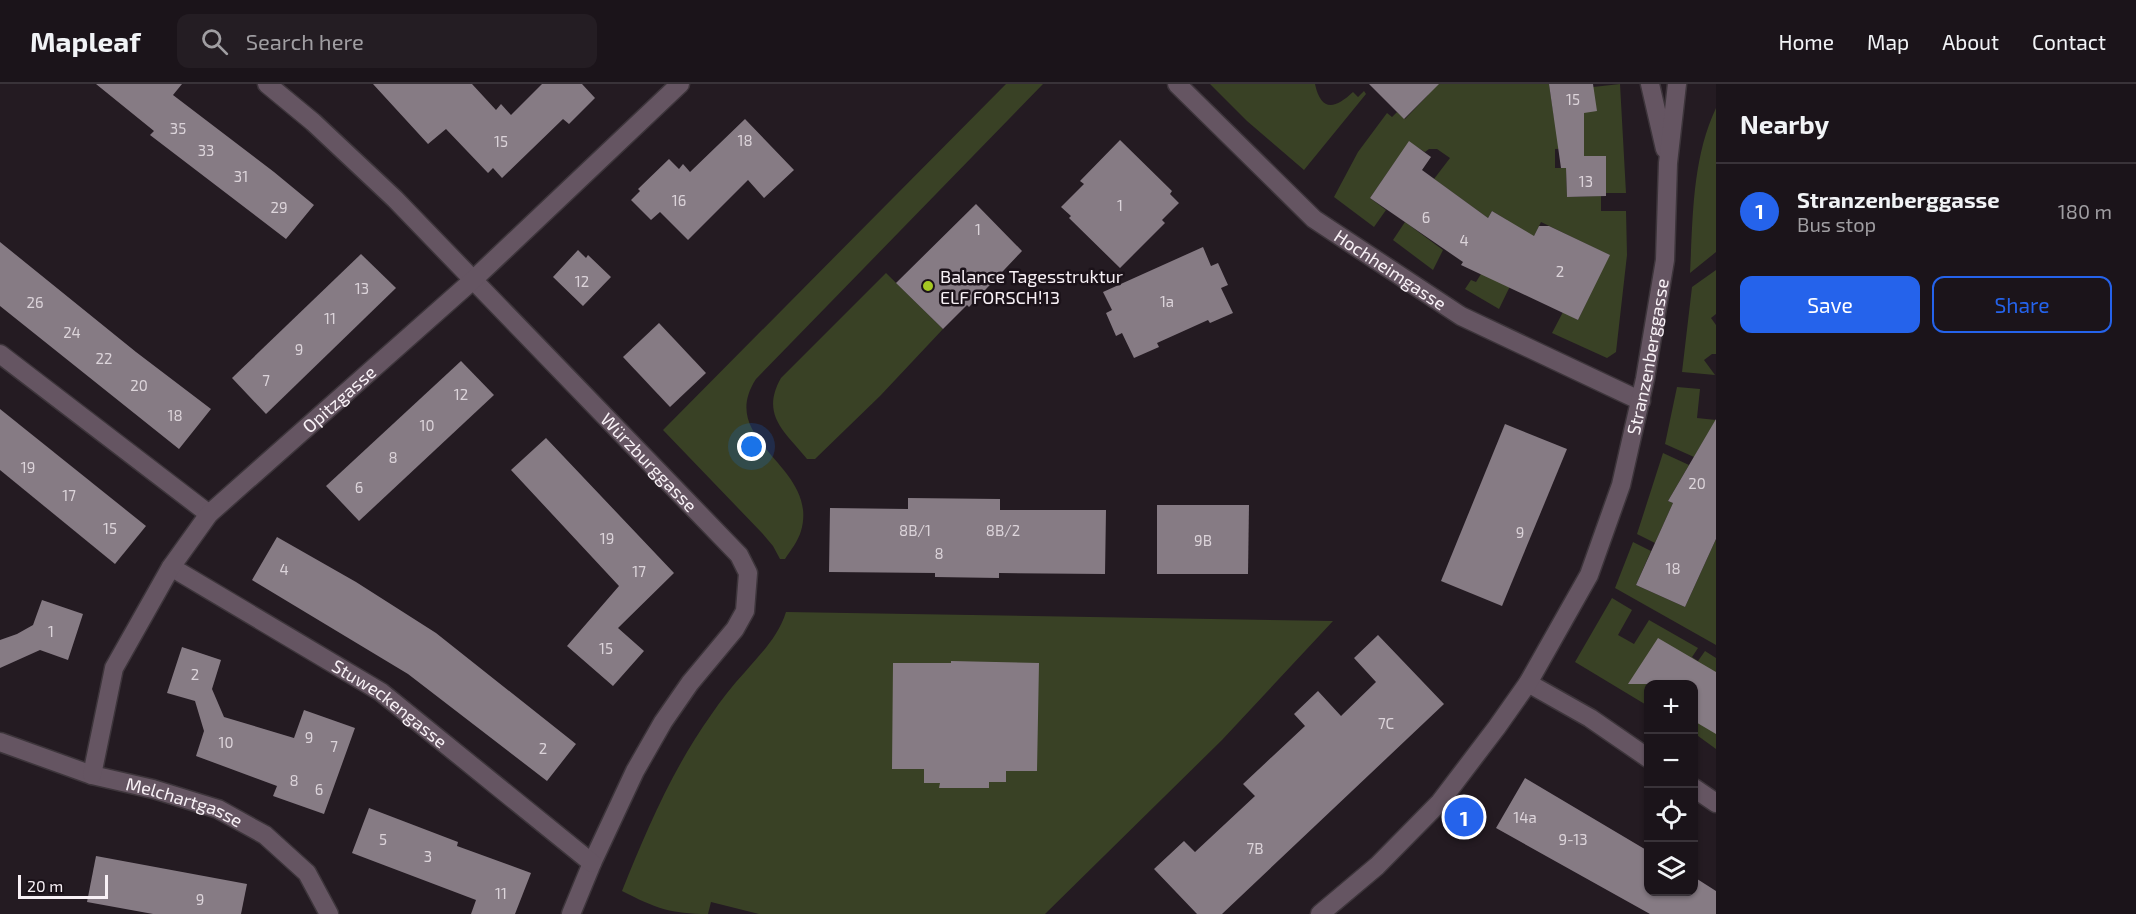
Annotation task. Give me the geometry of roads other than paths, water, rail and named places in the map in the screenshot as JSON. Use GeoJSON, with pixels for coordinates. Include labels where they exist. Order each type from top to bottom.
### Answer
{"type":"FeatureCollection","features":[{"type":"Feature","properties":{"kind":"street","name":"Würzburggasse"},"geometry":{"type":"LineString","coordinates":[[267,84],[313,122],[395,199],[739,555],[748,573],[746,611],[735,629],[690,683],[663,722],[635,771],[571,914]]}},
{"type":"Feature","properties":{"kind":"street","name":"Opitzgasse"},"geometry":{"type":"LineString","coordinates":[[92,775],[114,668],[171,567],[209,514],[473,280],[680,84]]}},
{"type":"Feature","properties":{"kind":"street","name":"Hochheimgasse"},"geometry":{"type":"LineString","coordinates":[[1177,84],[1314,219],[1461,316],[1641,401]]}},
{"type":"Feature","properties":{"kind":"street","name":"Stranzenberggasse"},"geometry":{"type":"LineString","coordinates":[[1650,84],[1668,163]]}},
{"type":"Feature","properties":{"kind":"street","name":"Stranzenberggasse"},"geometry":{"type":"LineString","coordinates":[[1320,914],[1377,866],[1440,802],[1497,728],[1528,683],[1589,575],[1621,484],[1641,401],[1665,260],[1668,163],[1677,84]]}},
{"type":"Feature","properties":{"kind":"street"},"geometry":{"type":"LineString","coordinates":[[0,354],[209,514]]}},
{"type":"Feature","properties":{"kind":"street","name":"Stuweckengasse"},"geometry":{"type":"LineString","coordinates":[[171,567],[381,692],[592,863]]}},
{"type":"Feature","properties":{"kind":"street"},"geometry":{"type":"LineString","coordinates":[[1528,683],[1590,718],[1644,755]]}},
{"type":"Feature","properties":{"kind":"street","name":"Melchartgasse"},"geometry":{"type":"LineString","coordinates":[[0,742],[92,775],[153,789],[218,809],[265,835],[307,873],[329,914]]}},
{"type":"Feature","properties":{"kind":"street"},"geometry":{"type":"LineString","coordinates":[[1698,791],[1716,803]]}},
{"type":"Feature","properties":{"kind":"place","name":"Balance Tagesstruktur ELF FORSCH!13"},"geometry":{"type":"Point","coordinates":[928,286]}},
{"type":"Feature","properties":{"kind":"place","name":"Stranzenberggasse"},"geometry":{"type":"Point","coordinates":[1464,817]}}]}
